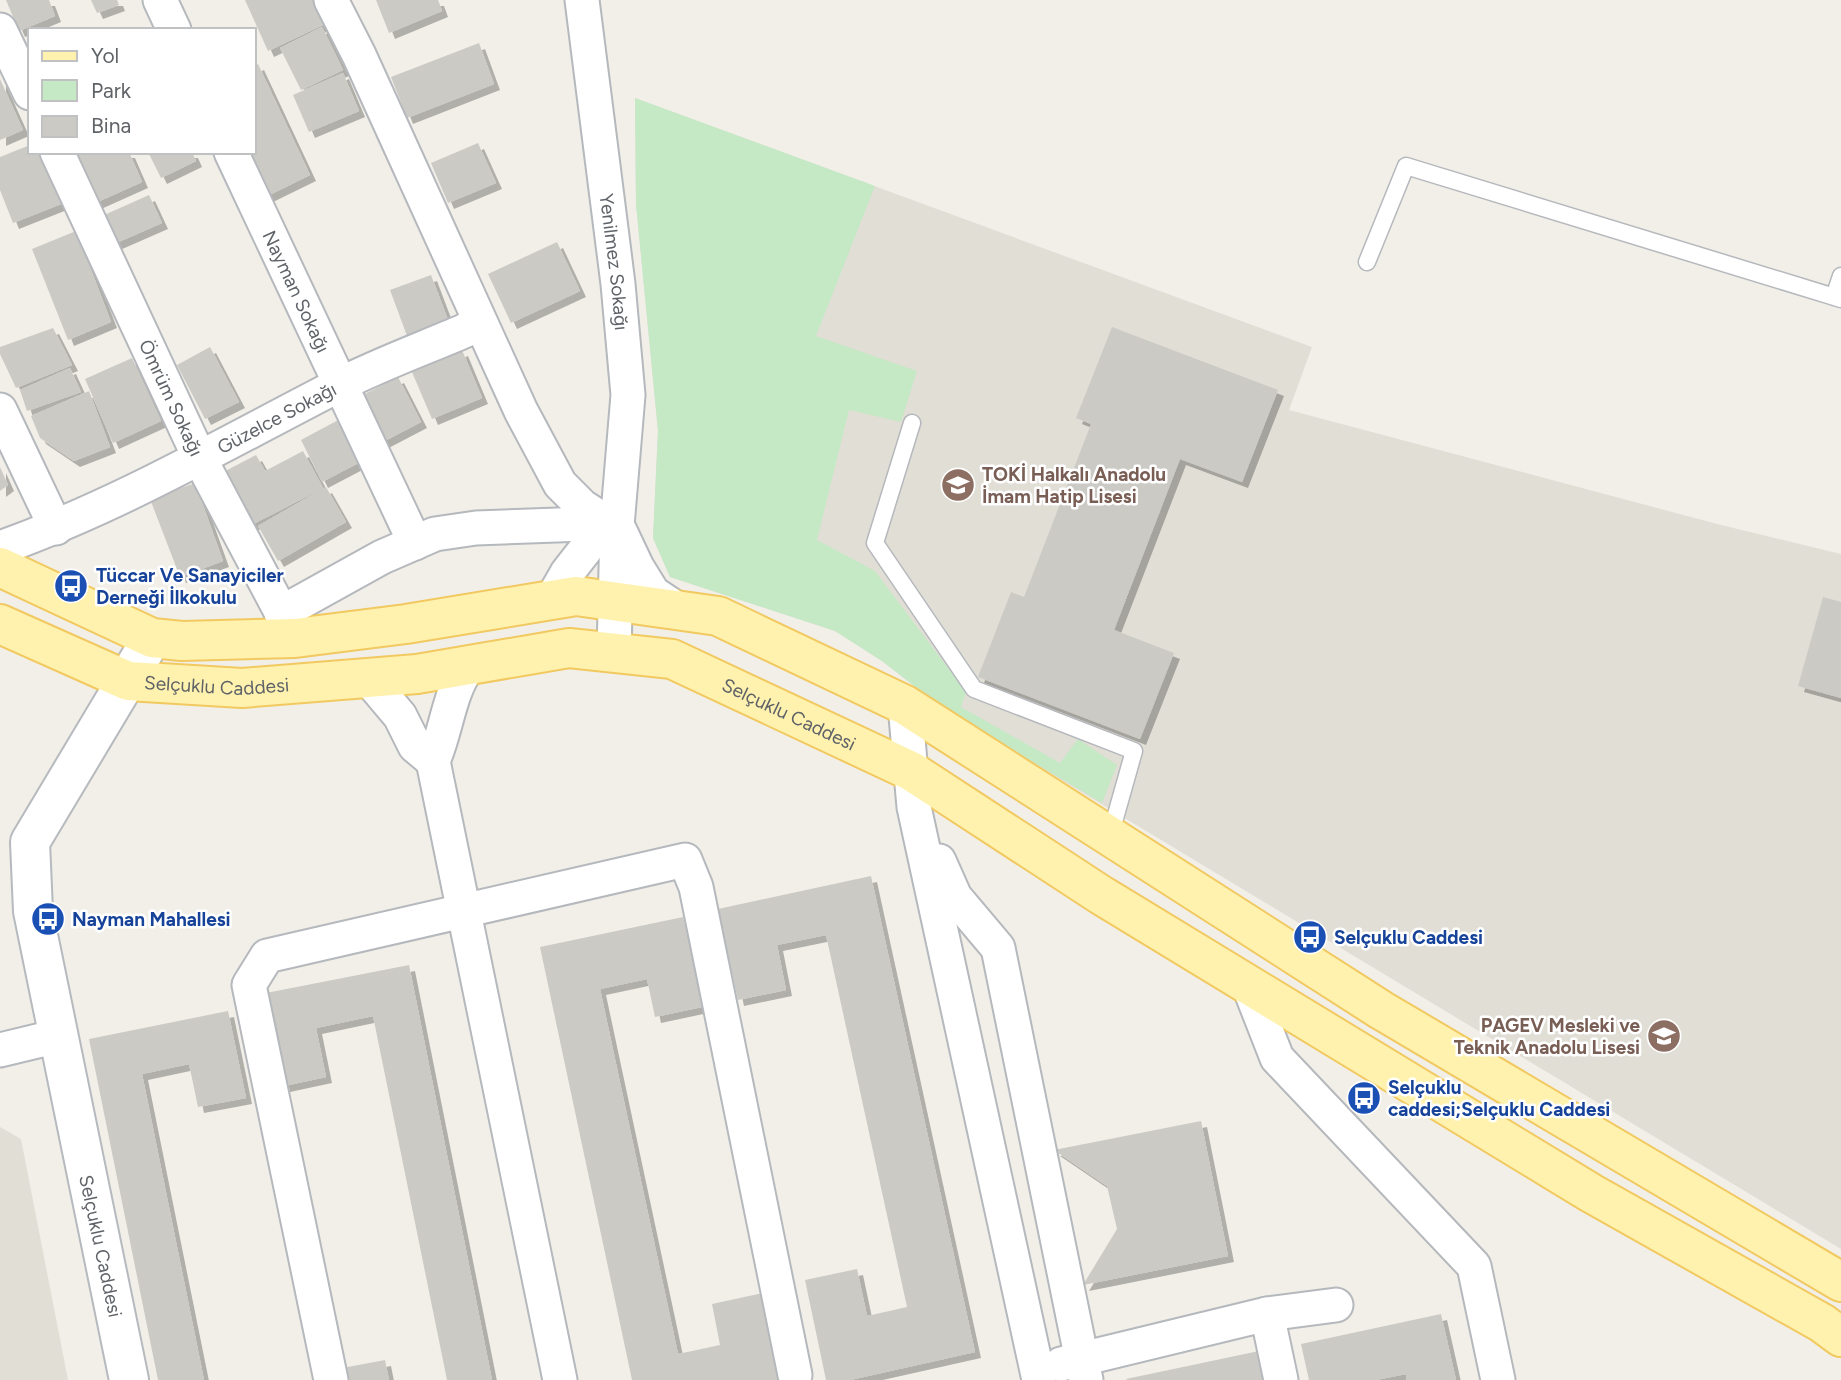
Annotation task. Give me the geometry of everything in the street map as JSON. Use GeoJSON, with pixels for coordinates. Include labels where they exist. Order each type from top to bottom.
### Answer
{"type":"FeatureCollection","features":[{"type":"Feature","properties":{"kind":"main road"},"geometry":{"type":"LineString","coordinates":[[0,568],[152,638],[198,642],[288,625],[406,624],[576,596],[718,616],[905,705],[1381,1010],[1841,1282]]}},
{"type":"Feature","properties":{"kind":"main road","name":"Selçuklu Caddesi"},"geometry":{"type":"LineString","coordinates":[[0,624],[128,681],[242,688],[417,674],[569,648],[672,659],[1101,895],[1591,1193],[1832,1330]]}},
{"type":"Feature","properties":{"kind":"main road"},"geometry":{"type":"LineString","coordinates":[[1832,1330],[1841,1360]]}},
{"type":"Feature","properties":{"kind":"street"},"geometry":{"type":"LineString","coordinates":[[160,0],[172,28]]}},
{"type":"Feature","properties":{"kind":"street"},"geometry":{"type":"LineString","coordinates":[[331,0],[359,55],[521,411],[560,484],[582,506],[614,524],[653,593],[680,611]]}},
{"type":"Feature","properties":{"kind":"street","name":"Yenilmez Sokağı"},"geometry":{"type":"LineString","coordinates":[[582,0],[618,284],[628,395],[614,524],[614,653]]}},
{"type":"Feature","properties":{"kind":"street"},"geometry":{"type":"LineString","coordinates":[[0,30],[28,89]]}},
{"type":"Feature","properties":{"kind":"street","name":"Ömrüm Sokağı"},"geometry":{"type":"LineString","coordinates":[[58,154],[200,459],[288,625]]}},
{"type":"Feature","properties":{"kind":"street","name":"Nayman Sokağı"},"geometry":{"type":"LineString","coordinates":[[232,154],[415,543]]}},
{"type":"Feature","properties":{"kind":"street","name":"Güzelce Sokağı"},"geometry":{"type":"LineString","coordinates":[[0,548],[56,528],[200,459],[339,385],[479,322]]}},
{"type":"Feature","properties":{"kind":"street"},"geometry":{"type":"LineString","coordinates":[[0,410],[56,528]]}},
{"type":"Feature","properties":{"kind":"street"},"geometry":{"type":"LineString","coordinates":[[288,625],[382,557],[435,534],[476,528],[614,524]]}},
{"type":"Feature","properties":{"kind":"street"},"geometry":{"type":"LineString","coordinates":[[551,601],[567,573],[592,541],[614,524]]}},
{"type":"Feature","properties":{"kind":"street","name":"Selçuklu Caddesi"},"geometry":{"type":"LineString","coordinates":[[128,1380],[33,911],[30,842],[152,638]]}},
{"type":"Feature","properties":{"kind":"street"},"geometry":{"type":"LineString","coordinates":[[469,666],[459,680],[446,719],[443,740],[433,761],[561,1380]]}},
{"type":"Feature","properties":{"kind":"street"},"geometry":{"type":"LineString","coordinates":[[368,678],[400,716],[415,746],[433,761]]}},
{"type":"Feature","properties":{"kind":"street"},"geometry":{"type":"LineString","coordinates":[[905,705],[912,789],[1038,1375],[1084,1369],[1267,1314],[1336,1305]]}},
{"type":"Feature","properties":{"kind":"street"},"geometry":{"type":"LineString","coordinates":[[912,789],[955,897],[998,948],[1084,1369]]}},
{"type":"Feature","properties":{"kind":"street"},"geometry":{"type":"LineString","coordinates":[[331,1380],[249,985],[267,956],[685,860],[696,887],[795,1376]]}},
{"type":"Feature","properties":{"kind":"street"},"geometry":{"type":"LineString","coordinates":[[1248,984],[1277,1058],[1474,1266],[1498,1380]]}},
{"type":"Feature","properties":{"kind":"street"},"geometry":{"type":"LineString","coordinates":[[0,1049],[58,1036]]}},
{"type":"Feature","properties":{"kind":"street"},"geometry":{"type":"LineString","coordinates":[[1267,1314],[1281,1380]]}},
{"type":"Feature","properties":{"kind":"lane"},"geometry":{"type":"LineString","coordinates":[[1367,262],[1406,166],[1838,298],[1841,276]]}},
{"type":"Feature","properties":{"kind":"lane"},"geometry":{"type":"LineString","coordinates":[[912,423],[875,542],[974,689],[1134,751],[1110,836]]}},
{"type":"Feature","properties":{"kind":"shaded area"},"geometry":{"type":"Polygon","coordinates":[[[635,98],[1312,347],[1289,410],[1721,525],[1841,554],[1841,1249],[945,710],[882,661],[835,631],[670,577],[653,538],[658,431],[636,204],[635,98]]]}},
{"type":"Feature","properties":{"kind":"shaded area"},"geometry":{"type":"Polygon","coordinates":[[[0,1127],[21,1139],[68,1380],[0,1380],[0,1127]]]}},
{"type":"Feature","properties":{"kind":"green space"},"geometry":{"type":"Polygon","coordinates":[[[635,98],[875,186],[816,336],[917,371],[901,422],[849,410],[817,540],[875,571],[966,692],[961,707],[1060,763],[1078,739],[1117,765],[1102,803],[945,710],[882,661],[835,631],[670,577],[653,538],[658,431],[636,204],[635,98]]]}},
{"type":"Feature","properties":{"kind":"building"},"geometry":{"type":"Polygon","coordinates":[[[6,0],[49,0],[55,16],[19,31],[6,0]]]}},
{"type":"Feature","properties":{"kind":"building"},"geometry":{"type":"Polygon","coordinates":[[[91,0],[117,0],[119,5],[97,13],[91,0]]]}},
{"type":"Feature","properties":{"kind":"building"},"geometry":{"type":"Polygon","coordinates":[[[245,0],[313,0],[325,24],[268,51],[245,0]]]}},
{"type":"Feature","properties":{"kind":"building"},"geometry":{"type":"Polygon","coordinates":[[[376,0],[438,0],[442,11],[389,33],[376,0]]]}},
{"type":"Feature","properties":{"kind":"building"},"geometry":{"type":"Polygon","coordinates":[[[322,27],[343,70],[301,90],[280,48],[322,27]]]}},
{"type":"Feature","properties":{"kind":"building"},"geometry":{"type":"Polygon","coordinates":[[[479,43],[494,84],[407,118],[391,77],[479,43]]]}},
{"type":"Feature","properties":{"kind":"building"},"geometry":{"type":"Polygon","coordinates":[[[258,64],[310,175],[261,199],[239,154],[256,154],[258,64]]]}},
{"type":"Feature","properties":{"kind":"building"},"geometry":{"type":"Polygon","coordinates":[[[343,73],[359,111],[309,132],[293,95],[343,73]]]}},
{"type":"Feature","properties":{"kind":"building"},"geometry":{"type":"Polygon","coordinates":[[[0,79],[23,130],[0,140],[0,79]]]}},
{"type":"Feature","properties":{"kind":"building"},"geometry":{"type":"Polygon","coordinates":[[[478,143],[496,183],[448,203],[431,163],[478,143]]]}},
{"type":"Feature","properties":{"kind":"building"},"geometry":{"type":"Polygon","coordinates":[[[28,146],[28,154],[41,154],[61,204],[13,223],[0,190],[0,157],[28,146]]]}},
{"type":"Feature","properties":{"kind":"building"},"geometry":{"type":"Polygon","coordinates":[[[72,154],[130,154],[142,182],[93,204],[72,154]]]}},
{"type":"Feature","properties":{"kind":"building"},"geometry":{"type":"Polygon","coordinates":[[[149,154],[193,154],[196,161],[161,178],[149,154]]]}},
{"type":"Feature","properties":{"kind":"building"},"geometry":{"type":"Polygon","coordinates":[[[149,195],[162,223],[114,244],[102,216],[149,195]]]}},
{"type":"Feature","properties":{"kind":"building"},"geometry":{"type":"Polygon","coordinates":[[[76,231],[111,322],[68,340],[32,249],[76,231]]]}},
{"type":"Feature","properties":{"kind":"building"},"geometry":{"type":"Polygon","coordinates":[[[557,242],[580,291],[511,323],[488,274],[557,242]]]}},
{"type":"Feature","properties":{"kind":"building"},"geometry":{"type":"Polygon","coordinates":[[[431,275],[451,328],[410,344],[390,290],[431,275]]]}},
{"type":"Feature","properties":{"kind":"building"},"geometry":{"type":"Polygon","coordinates":[[[1112,327],[1278,390],[1242,482],[1180,459],[1114,630],[1174,653],[1140,739],[978,677],[1011,592],[1024,597],[1091,424],[1076,418],[1112,327]]]}},
{"type":"Feature","properties":{"kind":"building"},"geometry":{"type":"Polygon","coordinates":[[[53,328],[72,365],[16,388],[0,354],[0,347],[53,328]]]}},
{"type":"Feature","properties":{"kind":"building"},"geometry":{"type":"Polygon","coordinates":[[[210,347],[239,402],[205,419],[177,365],[210,347]]]}},
{"type":"Feature","properties":{"kind":"building"},"geometry":{"type":"Polygon","coordinates":[[[462,350],[482,398],[432,419],[412,372],[462,350]]]}},
{"type":"Feature","properties":{"kind":"building"},"geometry":{"type":"Polygon","coordinates":[[[132,358],[161,421],[113,443],[85,379],[132,358]]]}},
{"type":"Feature","properties":{"kind":"building"},"geometry":{"type":"Polygon","coordinates":[[[70,368],[81,392],[27,411],[20,390],[70,368]]]}},
{"type":"Feature","properties":{"kind":"building"},"geometry":{"type":"Polygon","coordinates":[[[398,377],[421,422],[377,445],[353,400],[398,377]]]}},
{"type":"Feature","properties":{"kind":"building"},"geometry":{"type":"Polygon","coordinates":[[[89,391],[110,447],[74,461],[40,438],[31,416],[89,391]]]}},
{"type":"Feature","properties":{"kind":"building"},"geometry":{"type":"Polygon","coordinates":[[[342,418],[364,460],[322,482],[301,440],[342,418]]]}},
{"type":"Feature","properties":{"kind":"building"},"geometry":{"type":"Polygon","coordinates":[[[303,451],[323,488],[240,531],[212,478],[256,455],[265,471],[303,451]]]}},
{"type":"Feature","properties":{"kind":"building"},"geometry":{"type":"Polygon","coordinates":[[[0,467],[8,485],[0,491],[0,467]]]}},
{"type":"Feature","properties":{"kind":"building"},"geometry":{"type":"Polygon","coordinates":[[[195,483],[223,561],[180,577],[150,499],[195,483]]]}},
{"type":"Feature","properties":{"kind":"building"},"geometry":{"type":"Polygon","coordinates":[[[326,487],[346,522],[278,561],[258,526],[326,487]]]}},
{"type":"Feature","properties":{"kind":"building"},"geometry":{"type":"Polygon","coordinates":[[[1823,597],[1841,602],[1841,698],[1798,686],[1823,597]]]}},
{"type":"Feature","properties":{"kind":"building"},"geometry":{"type":"Polygon","coordinates":[[[871,876],[975,1352],[850,1380],[826,1380],[805,1280],[857,1269],[867,1316],[907,1307],[826,935],[777,945],[786,990],[738,1000],[718,909],[871,876]]]}},
{"type":"Feature","properties":{"kind":"building"},"geometry":{"type":"Polygon","coordinates":[[[683,917],[702,1007],[655,1017],[647,979],[600,989],[678,1354],[720,1345],[712,1304],[767,1292],[785,1380],[632,1380],[540,947],[683,917]]]}},
{"type":"Feature","properties":{"kind":"building"},"geometry":{"type":"Polygon","coordinates":[[[409,965],[492,1380],[447,1380],[373,1016],[316,1028],[326,1077],[284,1086],[266,993],[409,965]]]}},
{"type":"Feature","properties":{"kind":"building"},"geometry":{"type":"Polygon","coordinates":[[[228,1011],[246,1098],[198,1107],[189,1064],[142,1074],[204,1380],[158,1380],[89,1039],[228,1011]]]}},
{"type":"Feature","properties":{"kind":"building"},"geometry":{"type":"Polygon","coordinates":[[[1201,1121],[1228,1256],[1083,1285],[1117,1229],[1107,1186],[1054,1150],[1201,1121]]]}},
{"type":"Feature","properties":{"kind":"building"},"geometry":{"type":"Polygon","coordinates":[[[1441,1314],[1456,1380],[1407,1380],[1406,1374],[1376,1380],[1309,1380],[1301,1344],[1441,1314]]]}},
{"type":"Feature","properties":{"kind":"building"},"geometry":{"type":"Polygon","coordinates":[[[1259,1351],[1265,1380],[1126,1379],[1259,1351]]]}},
{"type":"Feature","properties":{"kind":"building"},"geometry":{"type":"Polygon","coordinates":[[[385,1360],[389,1380],[339,1380],[337,1369],[385,1360]]]}},
{"type":"Feature","properties":{"kind":"place","name":"TOKİ Halkalı Anadolu İmam Hatip Lisesi"},"geometry":{"type":"Point","coordinates":[958,485]}},
{"type":"Feature","properties":{"kind":"place","name":"Tüccar Ve Sanayiciler Derneği İlkokulu"},"geometry":{"type":"Point","coordinates":[71,586]}},
{"type":"Feature","properties":{"kind":"place","name":"Nayman Mahallesi"},"geometry":{"type":"Point","coordinates":[48,919]}},
{"type":"Feature","properties":{"kind":"place","name":"Selçuklu Caddesi"},"geometry":{"type":"Point","coordinates":[1310,937]}},
{"type":"Feature","properties":{"kind":"place","name":"PAGEV Mesleki ve Teknik Anadolu Lisesi"},"geometry":{"type":"Point","coordinates":[1664,1036]}},
{"type":"Feature","properties":{"kind":"place","name":"Selçuklu caddesi;Selçuklu Caddesi"},"geometry":{"type":"Point","coordinates":[1364,1098]}}]}
